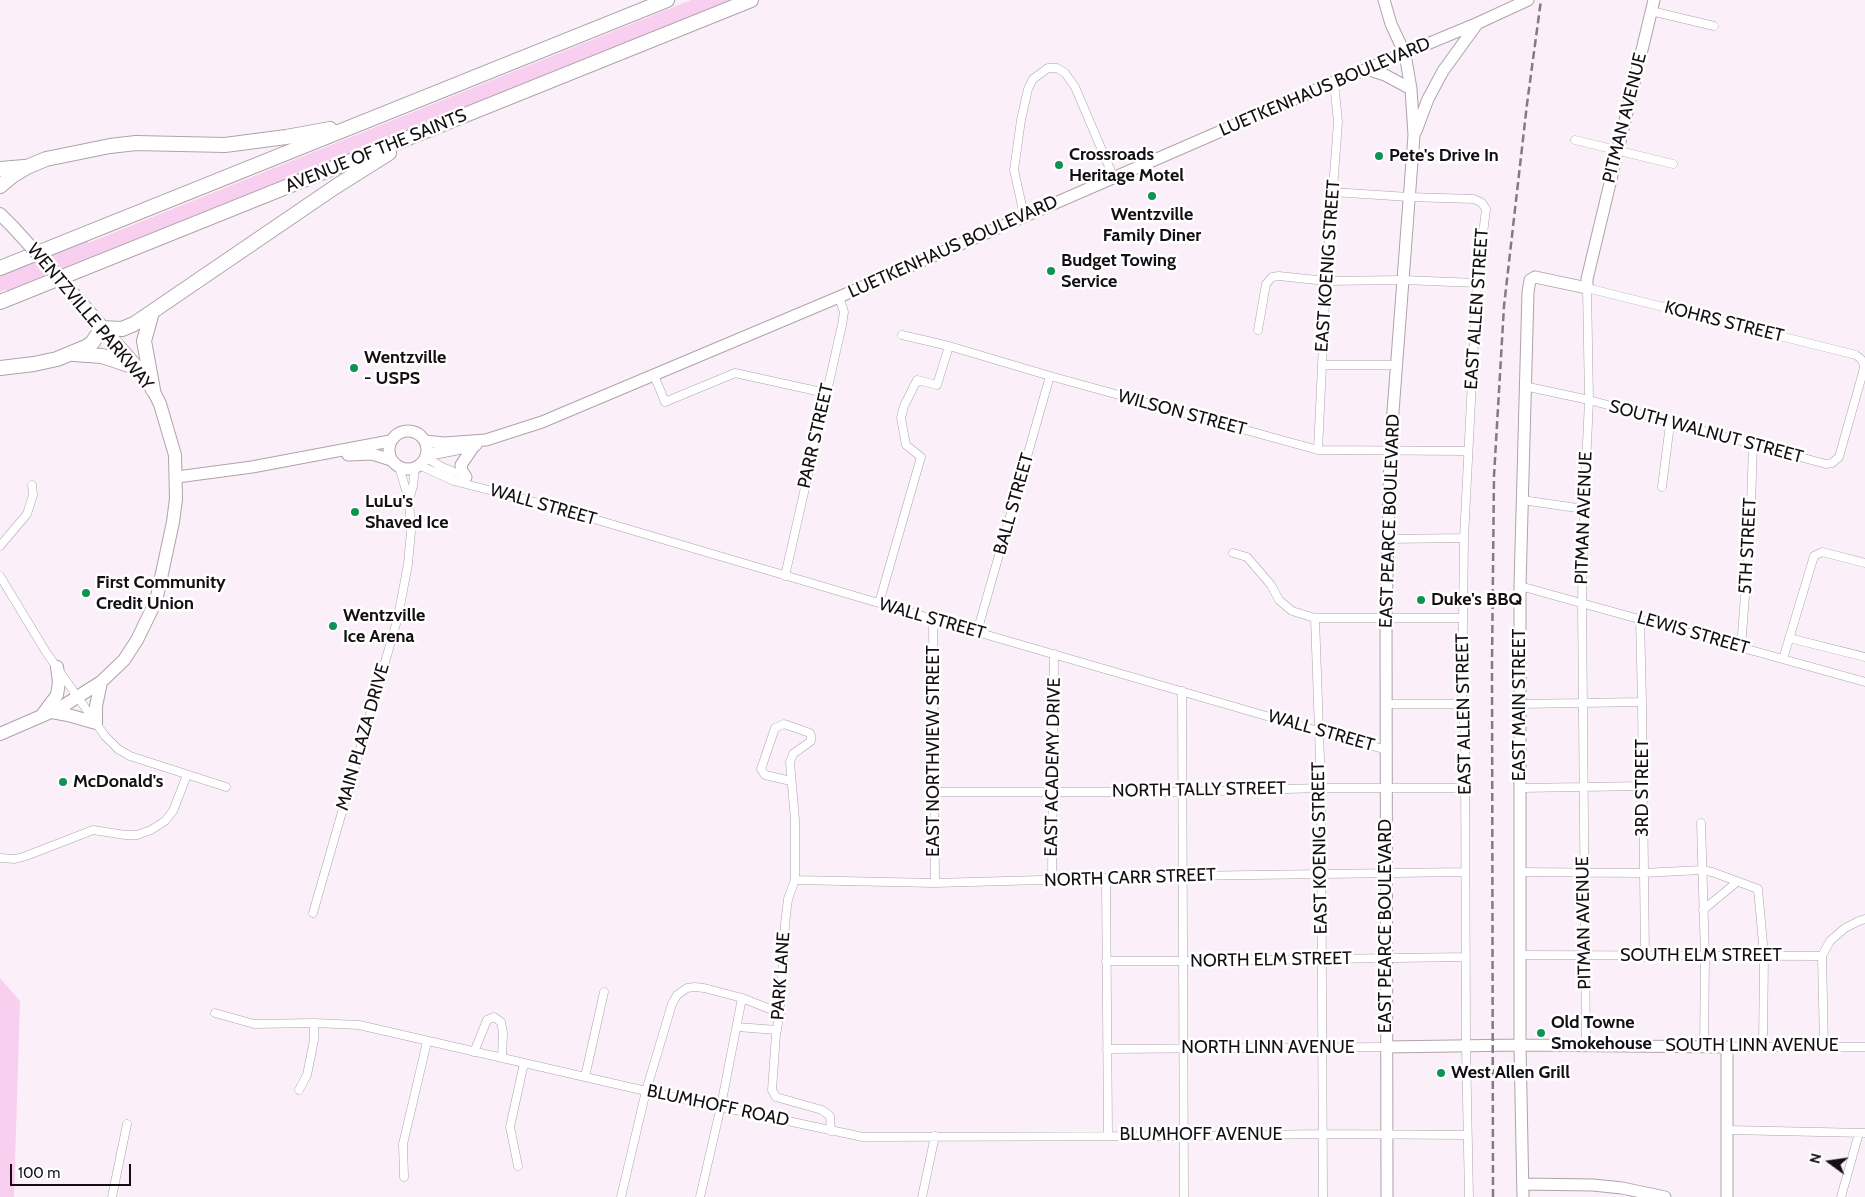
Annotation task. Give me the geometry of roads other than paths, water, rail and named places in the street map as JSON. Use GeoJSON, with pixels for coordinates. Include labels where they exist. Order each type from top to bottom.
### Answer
{"type":"FeatureCollection","features":[{"type":"Feature","properties":{"kind":"highway","name":"AVENUE OF THE SAINTS"},"geometry":{"type":"LineString","coordinates":[[0,268],[667,0]]}},
{"type":"Feature","properties":{"kind":"highway","name":"AVENUE OF THE SAINTS"},"geometry":{"type":"LineString","coordinates":[[0,302],[751,0]]}},
{"type":"Feature","properties":{"kind":"highway"},"geometry":{"type":"LineString","coordinates":[[0,186],[27,167],[46,159],[110,146],[136,144],[225,145],[286,137],[360,123]]}},
{"type":"Feature","properties":{"kind":"highway"},"geometry":{"type":"LineString","coordinates":[[0,368],[34,364],[71,354],[92,343],[102,328],[122,328],[134,324],[334,187],[426,131]]}},
{"type":"Feature","properties":{"kind":"highway"},"geometry":{"type":"LineString","coordinates":[[0,169],[27,167]]}},
{"type":"Feature","properties":{"kind":"highway"},"geometry":{"type":"LineString","coordinates":[[152,312],[144,341],[152,390]]}},
{"type":"Feature","properties":{"kind":"highway"},"geometry":{"type":"LineString","coordinates":[[71,354],[102,356],[138,368]]}},
{"type":"Feature","properties":{"kind":"main road","name":"EAST PEARCE BOULEVARD"},"geometry":{"type":"LineString","coordinates":[[1384,0],[1391,24],[1405,54],[1414,134],[1390,451],[1386,617],[1387,1197]]}},
{"type":"Feature","properties":{"kind":"main road","name":"LUETKENHAUS BOULEVARD"},"geometry":{"type":"LineString","coordinates":[[421,461],[474,446],[486,440],[542,422],[654,376],[1113,176],[1334,82],[1405,54],[1528,0]]}},
{"type":"Feature","properties":{"kind":"main road","name":"PITMAN AVENUE"},"geometry":{"type":"LineString","coordinates":[[1587,288],[1586,278],[1652,6]]}},
{"type":"Feature","properties":{"kind":"main road"},"geometry":{"type":"LineString","coordinates":[[1414,134],[1428,99],[1443,71],[1478,23]]}},
{"type":"Feature","properties":{"kind":"main road"},"geometry":{"type":"LineString","coordinates":[[1367,70],[1385,75],[1410,88]]}},
{"type":"Feature","properties":{"kind":"main road","name":"WENTZVILLE PARKWAY"},"geometry":{"type":"LineString","coordinates":[[0,214],[80,301],[138,368],[162,409],[175,455],[176,477],[173,522],[156,601],[138,640],[124,660],[101,682],[46,714],[1,733]]}},
{"type":"Feature","properties":{"kind":"main road","name":"KOHRS STREET"},"geometry":{"type":"LineString","coordinates":[[1533,278],[1538,277],[1587,288]]}},
{"type":"Feature","properties":{"kind":"main road","name":"EAST MAIN STREET"},"geometry":{"type":"LineString","coordinates":[[1523,1197],[1519,955],[1521,788],[1520,586],[1524,386],[1528,292],[1529,284],[1533,278]]}},
{"type":"Feature","properties":{"kind":"main road"},"geometry":{"type":"LineString","coordinates":[[176,477],[282,462],[360,454],[372,454],[408,469],[421,461],[425,441],[420,435],[412,431],[396,434],[390,441],[388,450],[395,463]]}},
{"type":"Feature","properties":{"kind":"main road","name":"LUETKENHAUS BOULEVARD"},"geometry":{"type":"LineString","coordinates":[[425,441],[444,443],[486,440]]}},
{"type":"Feature","properties":{"kind":"main road"},"geometry":{"type":"LineString","coordinates":[[282,462],[390,441]]}},
{"type":"Feature","properties":{"kind":"main road"},"geometry":{"type":"LineString","coordinates":[[466,477],[461,465],[474,446]]}},
{"type":"Feature","properties":{"kind":"main road"},"geometry":{"type":"LineString","coordinates":[[57,666],[59,682],[57,695],[46,714],[68,715],[96,723],[96,706],[101,682]]}},
{"type":"Feature","properties":{"kind":"main road","name":"SOUTH LINN AVENUE"},"geometry":{"type":"LineString","coordinates":[[1520,1044],[1727,1047]]}},
{"type":"Feature","properties":{"kind":"main road","name":"NORTH LINN AVENUE"},"geometry":{"type":"LineString","coordinates":[[1386,1047],[1520,1044]]}},
{"type":"Feature","properties":{"kind":"main road"},"geometry":{"type":"LineString","coordinates":[[1727,1047],[1728,1197]]}},
{"type":"Feature","properties":{"kind":"main road"},"geometry":{"type":"LineString","coordinates":[[1523,1184],[1594,1185],[1622,1188],[1665,1197]]}},
{"type":"Feature","properties":{"kind":"street"},"geometry":{"type":"LineString","coordinates":[[1652,6],[1714,26]]}},
{"type":"Feature","properties":{"kind":"street"},"geometry":{"type":"LineString","coordinates":[[1024,215],[1014,170],[1021,120],[1028,89],[1033,79],[1048,68],[1057,68],[1066,73],[1075,87],[1113,176]]}},
{"type":"Feature","properties":{"kind":"street","name":"EAST KOENIG STREET"},"geometry":{"type":"LineString","coordinates":[[1318,450],[1326,281],[1338,122],[1334,82]]}},
{"type":"Feature","properties":{"kind":"street"},"geometry":{"type":"LineString","coordinates":[[1575,140],[1673,164]]}},
{"type":"Feature","properties":{"kind":"street"},"geometry":{"type":"LineString","coordinates":[[1332,192],[1409,197]]}},
{"type":"Feature","properties":{"kind":"street","name":"EAST ALLEN STREET"},"geometry":{"type":"LineString","coordinates":[[1409,197],[1474,199],[1482,203],[1486,210],[1477,283],[1464,538],[1462,704],[1465,788],[1466,1046],[1469,1197]]}},
{"type":"Feature","properties":{"kind":"street"},"geometry":{"type":"LineString","coordinates":[[1258,330],[1266,284],[1272,277],[1279,276],[1326,281],[1403,280],[1477,283]]}},
{"type":"Feature","properties":{"kind":"street","name":"PITMAN AVENUE"},"geometry":{"type":"LineString","coordinates":[[1586,1045],[1582,603],[1589,400],[1587,288]]}},
{"type":"Feature","properties":{"kind":"street","name":"KOHRS STREET"},"geometry":{"type":"LineString","coordinates":[[1587,288],[1856,355],[1864,365],[1864,372],[1852,412]]}},
{"type":"Feature","properties":{"kind":"street","name":"PARR STREET"},"geometry":{"type":"LineString","coordinates":[[785,576],[844,312],[839,296]]}},
{"type":"Feature","properties":{"kind":"street","name":"WILSON STREET"},"geometry":{"type":"LineString","coordinates":[[902,335],[949,346],[1318,450],[1467,451]]}},
{"type":"Feature","properties":{"kind":"street"},"geometry":{"type":"LineString","coordinates":[[879,603],[921,457],[906,445],[901,418],[904,406],[917,380],[938,385],[949,346]]}},
{"type":"Feature","properties":{"kind":"street"},"geometry":{"type":"LineString","coordinates":[[1322,365],[1396,364]]}},
{"type":"Feature","properties":{"kind":"street"},"geometry":{"type":"LineString","coordinates":[[654,376],[665,402],[735,373],[826,393]]}},
{"type":"Feature","properties":{"kind":"street","name":"BALL STREET"},"geometry":{"type":"LineString","coordinates":[[977,632],[1050,376]]}},
{"type":"Feature","properties":{"kind":"street","name":"SOUTH WALNUT STREET"},"geometry":{"type":"LineString","coordinates":[[1524,386],[1589,400],[1670,424],[1826,464],[1832,463],[1839,457],[1852,412]]}},
{"type":"Feature","properties":{"kind":"street"},"geometry":{"type":"LineString","coordinates":[[1662,487],[1670,424]]}},
{"type":"Feature","properties":{"kind":"street","name":"5TH STREET"},"geometry":{"type":"LineString","coordinates":[[1741,647],[1750,532],[1753,446]]}},
{"type":"Feature","properties":{"kind":"street","name":"WALL STREET"},"geometry":{"type":"LineString","coordinates":[[421,461],[466,477],[478,486]]}},
{"type":"Feature","properties":{"kind":"street","name":"WALL STREET"},"geometry":{"type":"LineString","coordinates":[[421,461],[454,481],[478,486],[1387,750]]}},
{"type":"Feature","properties":{"kind":"street","name":"MAIN PLAZA DRIVE"},"geometry":{"type":"LineString","coordinates":[[409,500],[421,461]]}},
{"type":"Feature","properties":{"kind":"street","name":"MAIN PLAZA DRIVE"},"geometry":{"type":"LineString","coordinates":[[313,913],[398,617],[408,564],[412,531],[409,500],[395,463]]}},
{"type":"Feature","properties":{"kind":"street"},"geometry":{"type":"LineString","coordinates":[[0,546],[27,514],[32,496],[32,485]]}},
{"type":"Feature","properties":{"kind":"street"},"geometry":{"type":"LineString","coordinates":[[1522,500],[1584,509]]}},
{"type":"Feature","properties":{"kind":"street"},"geometry":{"type":"LineString","coordinates":[[1388,539],[1464,538]]}},
{"type":"Feature","properties":{"kind":"street"},"geometry":{"type":"LineString","coordinates":[[1783,659],[1814,556],[1822,552],[1865,563]]}},
{"type":"Feature","properties":{"kind":"street"},"geometry":{"type":"LineString","coordinates":[[1232,554],[1247,556],[1271,585],[1279,600],[1292,611],[1315,618],[1463,618]]}},
{"type":"Feature","properties":{"kind":"street"},"geometry":{"type":"LineString","coordinates":[[0,576],[78,697],[96,723],[118,749],[130,756],[226,787]]}},
{"type":"Feature","properties":{"kind":"street","name":"LEWIS STREET"},"geometry":{"type":"LineString","coordinates":[[1520,586],[1865,682]]}},
{"type":"Feature","properties":{"kind":"street","name":"EAST KOENIG STREET"},"geometry":{"type":"LineString","coordinates":[[1315,618],[1321,788],[1323,1197]]}},
{"type":"Feature","properties":{"kind":"street","name":"3RD STREET"},"geometry":{"type":"LineString","coordinates":[[1640,618],[1645,957]]}},
{"type":"Feature","properties":{"kind":"street","name":"EAST NORTHVIEW STREET"},"geometry":{"type":"LineString","coordinates":[[933,619],[935,883]]}},
{"type":"Feature","properties":{"kind":"street"},"geometry":{"type":"LineString","coordinates":[[1789,638],[1865,657]]}},
{"type":"Feature","properties":{"kind":"street","name":"EAST ACADEMY DRIVE"},"geometry":{"type":"LineString","coordinates":[[1052,880],[1054,654]]}},
{"type":"Feature","properties":{"kind":"street"},"geometry":{"type":"LineString","coordinates":[[1182,692],[1184,1197]]}},
{"type":"Feature","properties":{"kind":"street"},"geometry":{"type":"LineString","coordinates":[[1520,704],[1642,702]]}},
{"type":"Feature","properties":{"kind":"street"},"geometry":{"type":"LineString","coordinates":[[1387,704],[1462,704]]}},
{"type":"Feature","properties":{"kind":"street","name":"PARK LANE"},"geometry":{"type":"LineString","coordinates":[[791,781],[765,775],[761,769],[775,728],[784,724],[810,733],[811,741],[793,754],[790,762],[795,820],[795,880],[788,899],[786,915],[780,1014],[772,1090],[776,1097],[822,1110],[830,1116],[831,1131]]}},
{"type":"Feature","properties":{"kind":"street"},"geometry":{"type":"LineString","coordinates":[[0,858],[26,856],[93,830],[137,835],[151,830],[165,821],[173,811],[187,775]]}},
{"type":"Feature","properties":{"kind":"street"},"geometry":{"type":"LineString","coordinates":[[1521,788],[1643,786]]}},
{"type":"Feature","properties":{"kind":"street","name":"NORTH TALLY STREET"},"geometry":{"type":"LineString","coordinates":[[934,792],[1182,792],[1321,788],[1465,788]]}},
{"type":"Feature","properties":{"kind":"street"},"geometry":{"type":"LineString","coordinates":[[1701,823],[1705,956],[1704,1047]]}},
{"type":"Feature","properties":{"kind":"street"},"geometry":{"type":"LineString","coordinates":[[1519,872],[1643,873],[1702,870],[1758,889],[1764,956],[1763,1046]]}},
{"type":"Feature","properties":{"kind":"street","name":"NORTH CARR STREET"},"geometry":{"type":"LineString","coordinates":[[795,880],[935,883],[1183,876],[1465,872]]}},
{"type":"Feature","properties":{"kind":"street"},"geometry":{"type":"LineString","coordinates":[[1106,878],[1108,1136]]}},
{"type":"Feature","properties":{"kind":"street"},"geometry":{"type":"LineString","coordinates":[[1703,910],[1737,882]]}},
{"type":"Feature","properties":{"kind":"street"},"geometry":{"type":"LineString","coordinates":[[1824,1046],[1822,956],[1830,941],[1845,928],[1865,920]]}},
{"type":"Feature","properties":{"kind":"street","name":"SOUTH ELM STREET"},"geometry":{"type":"LineString","coordinates":[[1519,955],[1645,957],[1822,956]]}},
{"type":"Feature","properties":{"kind":"street","name":"NORTH ELM STREET"},"geometry":{"type":"LineString","coordinates":[[1106,961],[1466,957]]}},
{"type":"Feature","properties":{"kind":"street"},"geometry":{"type":"LineString","coordinates":[[621,1197],[646,1091],[672,1004],[677,995],[687,988],[695,986],[742,998],[780,1014]]}},
{"type":"Feature","properties":{"kind":"street"},"geometry":{"type":"LineString","coordinates":[[586,1077],[604,992]]}},
{"type":"Feature","properties":{"kind":"street"},"geometry":{"type":"LineString","coordinates":[[700,1197],[721,1106],[742,998]]}},
{"type":"Feature","properties":{"kind":"street","name":"BLUMHOFF ROAD"},"geometry":{"type":"LineString","coordinates":[[215,1013],[254,1024],[314,1023],[359,1025],[646,1091],[863,1137],[935,1136]]}},
{"type":"Feature","properties":{"kind":"street"},"geometry":{"type":"LineString","coordinates":[[474,1052],[487,1020],[494,1017],[501,1022],[503,1032],[502,1058]]}},
{"type":"Feature","properties":{"kind":"street"},"geometry":{"type":"LineString","coordinates":[[300,1090],[307,1075],[314,1040],[314,1023]]}},
{"type":"Feature","properties":{"kind":"street"},"geometry":{"type":"LineString","coordinates":[[737,1028],[777,1030]]}},
{"type":"Feature","properties":{"kind":"street"},"geometry":{"type":"LineString","coordinates":[[404,1177],[403,1144],[427,1042]]}},
{"type":"Feature","properties":{"kind":"street","name":"NORTH LINN AVENUE"},"geometry":{"type":"LineString","coordinates":[[1107,1049],[1386,1047]]}},
{"type":"Feature","properties":{"kind":"street","name":"SOUTH LINN AVENUE"},"geometry":{"type":"LineString","coordinates":[[1727,1047],[1865,1047]]}},
{"type":"Feature","properties":{"kind":"street"},"geometry":{"type":"LineString","coordinates":[[518,1166],[510,1126],[524,1063]]}},
{"type":"Feature","properties":{"kind":"street"},"geometry":{"type":"LineString","coordinates":[[112,1197],[127,1124]]}},
{"type":"Feature","properties":{"kind":"street"},"geometry":{"type":"LineString","coordinates":[[1728,1130],[1862,1133],[1841,1197]]}},
{"type":"Feature","properties":{"kind":"street","name":"BLUMHOFF AVENUE"},"geometry":{"type":"LineString","coordinates":[[935,1136],[1467,1135]]}},
{"type":"Feature","properties":{"kind":"street"},"geometry":{"type":"LineString","coordinates":[[922,1197],[935,1136]]}},
{"type":"Feature","properties":{"kind":"railway"},"geometry":{"type":"LineString","coordinates":[[1493,1197],[1492,664],[1494,476],[1504,306],[1541,0]]}},
{"type":"Feature","properties":{"kind":"place","name":"Pete's Drive In"},"geometry":{"type":"Point","coordinates":[1379,156]}},
{"type":"Feature","properties":{"kind":"place","name":"Crossroads Heritage Motel"},"geometry":{"type":"Point","coordinates":[1059,165]}},
{"type":"Feature","properties":{"kind":"place","name":"Wentzville Family Diner"},"geometry":{"type":"Point","coordinates":[1152,196]}},
{"type":"Feature","properties":{"kind":"place","name":"Budget Towing Service"},"geometry":{"type":"Point","coordinates":[1051,271]}},
{"type":"Feature","properties":{"kind":"place","name":"Wentzville - USPS"},"geometry":{"type":"Point","coordinates":[354,368]}},
{"type":"Feature","properties":{"kind":"place","name":"LuLu's Shaved Ice"},"geometry":{"type":"Point","coordinates":[355,512]}},
{"type":"Feature","properties":{"kind":"place","name":"First Community Credit Union"},"geometry":{"type":"Point","coordinates":[86,593]}},
{"type":"Feature","properties":{"kind":"place","name":"Duke's BBQ"},"geometry":{"type":"Point","coordinates":[1421,600]}},
{"type":"Feature","properties":{"kind":"place","name":"Wentzville Ice Arena"},"geometry":{"type":"Point","coordinates":[333,626]}},
{"type":"Feature","properties":{"kind":"place","name":"McDonald's"},"geometry":{"type":"Point","coordinates":[63,782]}},
{"type":"Feature","properties":{"kind":"place","name":"Old Towne Smokehouse"},"geometry":{"type":"Point","coordinates":[1541,1033]}},
{"type":"Feature","properties":{"kind":"place","name":"West Allen Grill"},"geometry":{"type":"Point","coordinates":[1441,1073]}}]}
